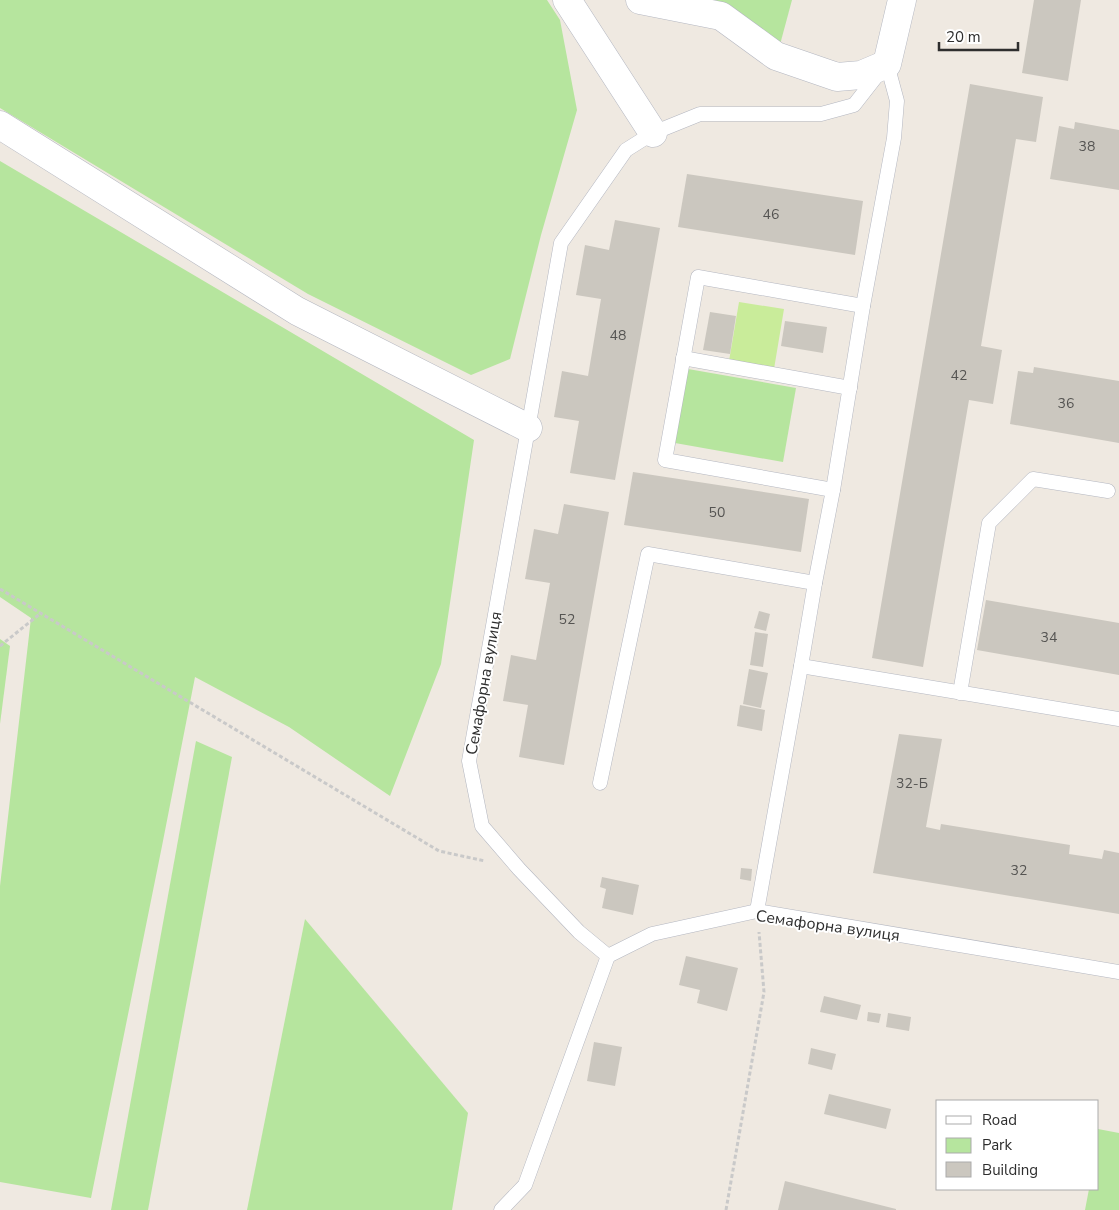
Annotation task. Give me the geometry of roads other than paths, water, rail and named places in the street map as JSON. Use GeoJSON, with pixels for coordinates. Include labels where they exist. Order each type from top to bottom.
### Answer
{"type":"FeatureCollection","features":[{"type":"Feature","properties":{"kind":"street"},"geometry":{"type":"LineString","coordinates":[[567,0],[653,133]]}},
{"type":"Feature","properties":{"kind":"street"},"geometry":{"type":"LineString","coordinates":[[640,0],[721,16],[776,56],[837,77],[861,75],[886,64],[902,0]]}},
{"type":"Feature","properties":{"kind":"street"},"geometry":{"type":"LineString","coordinates":[[0,125],[297,311],[528,428]]}},
{"type":"Feature","properties":{"kind":"lane","name":"Семафорна вулиця"},"geometry":{"type":"LineString","coordinates":[[886,64],[854,105],[821,114],[700,114],[653,133],[626,150],[561,243],[469,761],[482,826],[519,869],[579,932],[608,956],[652,934],[757,911],[1119,972]]}},
{"type":"Feature","properties":{"kind":"lane"},"geometry":{"type":"LineString","coordinates":[[757,911],[894,138],[898,101],[886,64]]}},
{"type":"Feature","properties":{"kind":"lane"},"geometry":{"type":"LineString","coordinates":[[832,490],[665,460],[698,277],[863,306]]}},
{"type":"Feature","properties":{"kind":"lane"},"geometry":{"type":"LineString","coordinates":[[683,358],[850,388]]}},
{"type":"Feature","properties":{"kind":"lane"},"geometry":{"type":"LineString","coordinates":[[960,693],[989,523],[1033,479],[1108,491]]}},
{"type":"Feature","properties":{"kind":"lane"},"geometry":{"type":"LineString","coordinates":[[600,783],[648,554],[815,583]]}},
{"type":"Feature","properties":{"kind":"lane"},"geometry":{"type":"LineString","coordinates":[[801,666],[1119,720]]}},
{"type":"Feature","properties":{"kind":"lane"},"geometry":{"type":"LineString","coordinates":[[502,1210],[525,1185],[608,956]]}}]}
